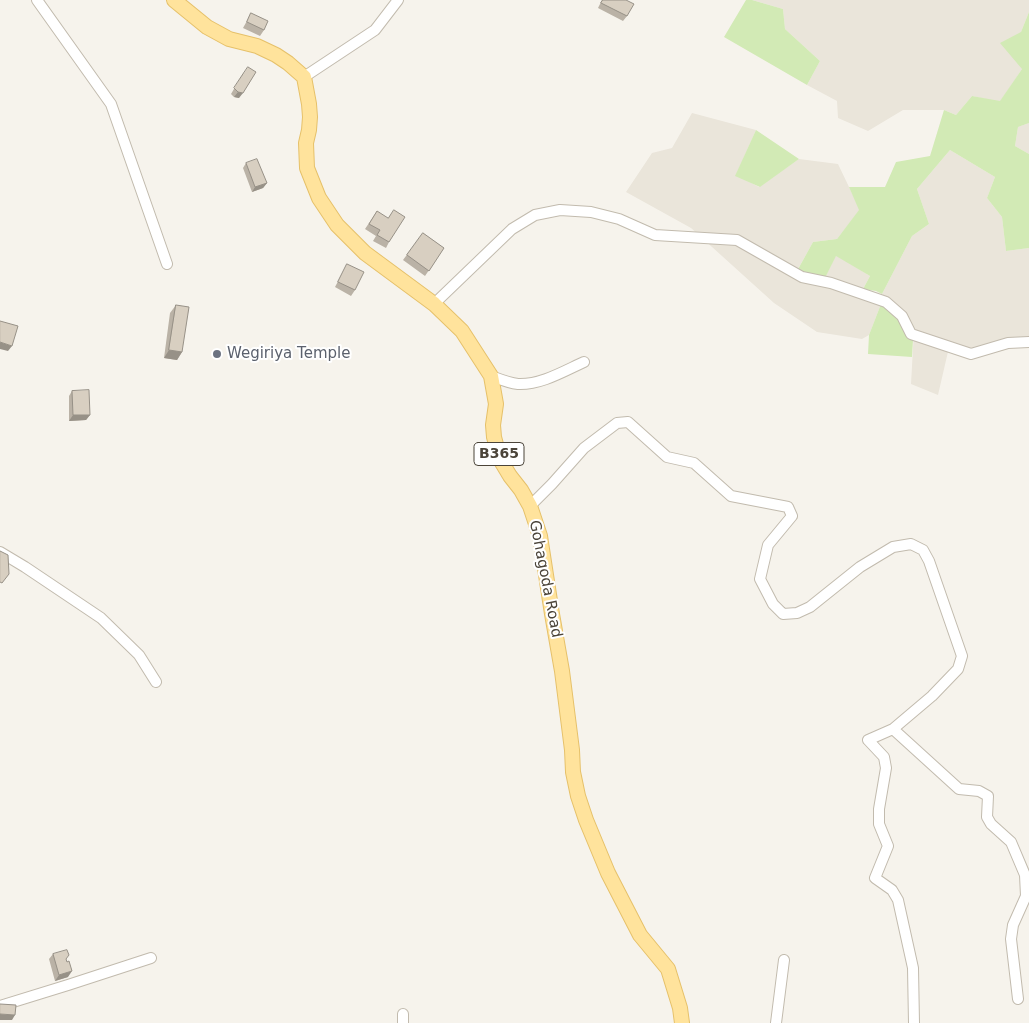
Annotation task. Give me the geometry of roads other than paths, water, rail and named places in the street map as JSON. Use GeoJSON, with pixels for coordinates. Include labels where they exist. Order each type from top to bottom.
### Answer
{"type":"FeatureCollection","features":[{"type":"Feature","properties":{"kind":"main road"},"geometry":{"type":"LineString","coordinates":[[174,0],[207,27],[229,39],[258,46],[276,55],[304,77]]}},
{"type":"Feature","properties":{"kind":"main road","name":"Gohagoda Road"},"geometry":{"type":"LineString","coordinates":[[304,77],[310,117],[306,143],[307,168],[319,198],[337,225],[365,253],[434,304],[462,331],[491,376],[496,404],[493,426],[494,437],[498,452],[501,461],[530,506],[540,536],[562,670],[573,772],[578,796],[608,873],[636,928],[668,969],[680,1008],[682,1023]]}},
{"type":"Feature","properties":{"kind":"street"},"geometry":{"type":"LineString","coordinates":[[37,0],[111,104],[167,264]]}},
{"type":"Feature","properties":{"kind":"street"},"geometry":{"type":"LineString","coordinates":[[304,77],[375,30],[398,0]]}},
{"type":"Feature","properties":{"kind":"street"},"geometry":{"type":"LineString","coordinates":[[434,304],[512,229],[535,215],[560,210],[591,212],[619,219],[655,234],[737,240],[802,277],[831,283],[886,302],[902,316],[911,334],[971,354],[1008,343],[1029,342]]}},
{"type":"Feature","properties":{"kind":"street"},"geometry":{"type":"LineString","coordinates":[[491,376],[517,384],[539,382],[584,362]]}},
{"type":"Feature","properties":{"kind":"street"},"geometry":{"type":"LineString","coordinates":[[530,506],[584,448],[617,423],[628,422],[667,457],[694,463],[731,496],[788,507],[792,516],[768,545],[760,579],[773,604],[784,614],[797,613],[810,607],[860,567],[893,548],[911,544],[923,550],[929,561],[962,656],[958,669],[932,696],[893,729],[868,740],[884,757],[886,768],[879,809],[879,824],[888,846],[875,878],[892,890],[898,900],[913,968],[914,1023]]}},
{"type":"Feature","properties":{"kind":"street"},"geometry":{"type":"LineString","coordinates":[[0,552],[100,618],[139,654],[156,682]]}},
{"type":"Feature","properties":{"kind":"street"},"geometry":{"type":"LineString","coordinates":[[893,729],[959,789],[979,791],[988,796],[988,817],[991,824],[1011,842],[1025,875],[1026,896],[1013,925],[1011,939],[1018,999]]}},
{"type":"Feature","properties":{"kind":"street"},"geometry":{"type":"LineString","coordinates":[[0,1006],[151,958]]}},
{"type":"Feature","properties":{"kind":"street"},"geometry":{"type":"LineString","coordinates":[[776,1023],[784,960]]}},
{"type":"Feature","properties":{"kind":"place","name":"Wegiriya Temple"},"geometry":{"type":"Point","coordinates":[217,354]}}]}
